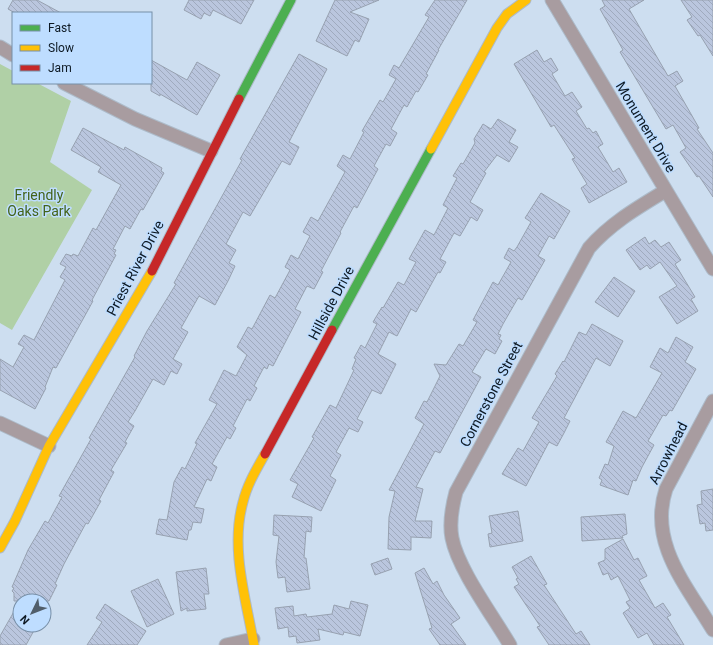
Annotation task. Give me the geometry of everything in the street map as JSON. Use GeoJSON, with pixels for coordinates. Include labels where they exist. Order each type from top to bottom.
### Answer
{"type":"FeatureCollection","features":[{"type":"Feature","properties":{"kind":"street","name":"Priest River Drive"},"geometry":{"type":"LineString","coordinates":[[0,548],[15,520],[49,446],[151,273],[211,151],[291,0]]}},
{"type":"Feature","properties":{"kind":"street","name":"Hillside Drive"},"geometry":{"type":"LineString","coordinates":[[253,642],[238,548],[239,520],[245,492],[496,28],[507,14],[526,0]]}},
{"type":"Feature","properties":{"kind":"street","name":"Monument Drive"},"geometry":{"type":"LineString","coordinates":[[552,0],[713,269]]}},
{"type":"Feature","properties":{"kind":"street"},"geometry":{"type":"LineString","coordinates":[[0,47],[12,54]]}},
{"type":"Feature","properties":{"kind":"street"},"geometry":{"type":"LineString","coordinates":[[66,84],[135,119],[211,151]]}},
{"type":"Feature","properties":{"kind":"street","name":"Cornerstone Street"},"geometry":{"type":"LineString","coordinates":[[510,645],[457,556],[451,529],[452,508],[456,492],[589,248],[603,232],[621,218],[665,191]]}},
{"type":"Feature","properties":{"kind":"street","name":"Arrowhead"},"geometry":{"type":"LineString","coordinates":[[713,401],[666,489],[660,515],[663,541],[670,557],[713,630]]}},
{"type":"Feature","properties":{"kind":"street"},"geometry":{"type":"LineString","coordinates":[[0,423],[49,446]]}},
{"type":"Feature","properties":{"kind":"street"},"geometry":{"type":"LineString","coordinates":[[226,645],[253,642]]}},
{"type":"Feature","properties":{"kind":"green space","name":"Friendly Oaks Park"},"geometry":{"type":"Polygon","coordinates":[[[0,64],[12,70],[12,84],[39,84],[71,101],[50,162],[92,190],[12,330],[0,323],[0,64]]]}},
{"type":"Feature","properties":{"kind":"building"},"geometry":{"type":"Polygon","coordinates":[[[13,0],[37,0],[59,12],[13,12],[8,9],[13,0]]]}},
{"type":"Feature","properties":{"kind":"building"},"geometry":{"type":"Polygon","coordinates":[[[189,0],[254,0],[241,24],[213,10],[210,16],[204,13],[201,19],[184,10],[189,0]]]}},
{"type":"Feature","properties":{"kind":"building"},"geometry":{"type":"Polygon","coordinates":[[[335,0],[379,0],[350,12],[369,19],[359,42],[355,40],[347,56],[316,41],[335,0]]]}},
{"type":"Feature","properties":{"kind":"building"},"geometry":{"type":"Polygon","coordinates":[[[435,0],[467,0],[438,50],[426,74],[428,75],[418,92],[416,91],[407,107],[404,105],[391,129],[397,133],[390,146],[386,144],[374,166],[378,169],[357,208],[354,206],[340,232],[341,233],[321,271],[323,272],[314,289],[307,286],[295,309],[301,312],[273,366],[269,364],[267,369],[264,367],[254,386],[257,388],[250,401],[247,399],[233,426],[236,428],[230,439],[227,437],[212,464],[217,467],[211,481],[207,479],[194,507],[204,509],[201,523],[193,522],[191,530],[189,530],[187,540],[156,534],[159,519],[167,520],[174,482],[182,467],[185,469],[197,444],[195,443],[217,404],[209,400],[224,370],[236,376],[247,355],[237,347],[248,327],[252,329],[270,295],[275,298],[290,270],[285,267],[291,255],[298,259],[310,236],[303,232],[311,217],[318,221],[345,172],[337,166],[343,155],[350,159],[364,132],[362,131],[380,100],[383,102],[396,79],[389,75],[394,65],[399,68],[429,17],[425,15],[435,0]]]}},
{"type":"Feature","properties":{"kind":"building"},"geometry":{"type":"Polygon","coordinates":[[[602,0],[644,0],[629,9],[668,76],[677,71],[683,81],[675,86],[699,128],[697,129],[713,153],[713,197],[680,152],[686,148],[673,125],[666,129],[620,52],[623,50],[600,9],[605,6],[602,0]]]}},
{"type":"Feature","properties":{"kind":"building"},"geometry":{"type":"Polygon","coordinates":[[[681,0],[713,0],[713,56],[700,35],[698,36],[687,20],[692,17],[681,0]]]}},
{"type":"Feature","properties":{"kind":"building"},"geometry":{"type":"Polygon","coordinates":[[[537,50],[544,62],[551,58],[558,70],[552,74],[565,96],[572,92],[582,107],[576,111],[587,129],[589,128],[593,133],[596,131],[603,144],[598,147],[613,172],[619,168],[627,182],[589,203],[581,188],[587,184],[572,159],[575,158],[554,125],[551,127],[514,64],[537,50]]]}},
{"type":"Feature","properties":{"kind":"building"},"geometry":{"type":"Polygon","coordinates":[[[299,54],[327,69],[289,142],[299,147],[290,165],[282,161],[250,216],[243,212],[226,244],[236,250],[229,263],[235,266],[228,281],[215,305],[199,296],[181,328],[188,332],[173,359],[182,364],[177,374],[171,371],[164,385],[153,379],[128,422],[134,426],[125,442],[127,443],[111,470],[114,472],[99,500],[101,501],[88,524],[86,523],[64,564],[55,584],[57,585],[52,595],[52,593],[14,593],[12,591],[14,588],[12,587],[28,550],[45,521],[48,523],[62,497],[59,496],[91,439],[89,438],[135,357],[134,356],[147,331],[176,284],[174,283],[242,160],[240,159],[299,54]]]}},
{"type":"Feature","properties":{"kind":"building"},"geometry":{"type":"Polygon","coordinates":[[[152,61],[187,80],[197,62],[220,75],[197,115],[160,94],[160,96],[151,91],[152,61]]]}},
{"type":"Feature","properties":{"kind":"building"},"geometry":{"type":"Polygon","coordinates":[[[498,119],[516,130],[509,142],[518,147],[509,162],[497,155],[484,172],[486,173],[470,202],[483,210],[477,221],[471,217],[460,236],[454,233],[440,259],[446,262],[440,273],[438,272],[416,312],[411,309],[397,336],[389,332],[378,354],[396,364],[381,394],[372,390],[357,419],[363,422],[358,432],[349,428],[336,452],[341,455],[330,476],[336,480],[321,511],[292,497],[298,484],[290,480],[314,438],[312,437],[330,405],[336,408],[354,370],[352,369],[356,359],[354,358],[361,345],[365,348],[377,324],[373,322],[398,282],[404,285],[416,262],[409,259],[425,230],[434,235],[448,208],[443,205],[457,178],[453,176],[461,163],[463,164],[475,143],[474,139],[483,124],[491,129],[498,119]]]}},
{"type":"Feature","properties":{"kind":"building"},"geometry":{"type":"Polygon","coordinates":[[[83,128],[124,150],[125,147],[162,168],[161,171],[164,173],[143,210],[141,209],[130,229],[125,226],[113,249],[116,250],[114,254],[116,255],[92,300],[93,301],[56,368],[53,367],[45,387],[46,388],[35,409],[0,390],[0,359],[13,367],[24,347],[18,344],[24,335],[34,340],[65,280],[60,277],[66,267],[60,264],[66,254],[78,256],[93,228],[96,230],[121,185],[98,172],[101,167],[71,150],[83,128]]]}},
{"type":"Feature","properties":{"kind":"building"},"geometry":{"type":"Polygon","coordinates":[[[541,193],[570,211],[554,239],[549,236],[538,256],[545,260],[522,300],[518,298],[503,324],[498,334],[501,335],[499,339],[502,341],[495,354],[486,349],[472,372],[481,377],[440,453],[435,451],[416,487],[423,489],[415,521],[432,521],[431,538],[411,537],[411,550],[388,549],[389,517],[395,491],[389,490],[424,424],[415,418],[424,401],[427,402],[440,376],[434,364],[446,365],[459,344],[463,346],[477,322],[473,320],[493,282],[498,285],[511,262],[504,258],[509,248],[514,251],[517,247],[531,222],[525,218],[541,193]]]}},
{"type":"Feature","properties":{"kind":"building"},"geometry":{"type":"Polygon","coordinates":[[[645,237],[649,244],[655,240],[661,247],[669,242],[681,260],[675,264],[695,297],[691,299],[698,311],[677,324],[659,297],[677,286],[660,262],[650,269],[647,265],[640,270],[626,250],[645,237]]]}},
{"type":"Feature","properties":{"kind":"building"},"geometry":{"type":"Polygon","coordinates":[[[614,277],[635,291],[618,317],[595,302],[614,277]]]}},
{"type":"Feature","properties":{"kind":"building"},"geometry":{"type":"Polygon","coordinates":[[[592,324],[623,341],[610,366],[596,358],[564,418],[570,421],[557,446],[549,442],[526,486],[502,474],[518,448],[523,451],[539,422],[532,418],[557,376],[555,374],[563,361],[564,362],[579,332],[586,335],[592,324]]]}},
{"type":"Feature","properties":{"kind":"building"},"geometry":{"type":"Polygon","coordinates":[[[676,337],[693,347],[685,362],[696,369],[672,411],[670,410],[666,416],[663,415],[648,441],[654,445],[636,481],[633,480],[628,495],[600,485],[602,480],[599,478],[605,464],[608,465],[614,446],[606,442],[623,411],[636,418],[662,373],[650,367],[660,348],[668,353],[676,337]]]}},
{"type":"Feature","properties":{"kind":"building"},"geometry":{"type":"Polygon","coordinates":[[[713,489],[713,530],[706,531],[705,523],[700,524],[697,505],[702,504],[701,491],[713,489]]]}},
{"type":"Feature","properties":{"kind":"building"},"geometry":{"type":"Polygon","coordinates":[[[518,511],[523,541],[490,547],[488,534],[492,533],[489,516],[518,511]]]}},
{"type":"Feature","properties":{"kind":"building"},"geometry":{"type":"Polygon","coordinates":[[[625,514],[627,534],[622,536],[623,538],[582,541],[581,517],[625,514]]]}},
{"type":"Feature","properties":{"kind":"building"},"geometry":{"type":"Polygon","coordinates":[[[274,515],[312,517],[311,532],[306,531],[304,558],[306,558],[310,589],[287,592],[285,577],[278,578],[276,562],[279,536],[273,535],[274,515]]]}},
{"type":"Feature","properties":{"kind":"building"},"geometry":{"type":"Polygon","coordinates":[[[623,539],[634,560],[638,558],[647,576],[639,580],[655,608],[663,603],[671,615],[667,617],[684,645],[654,645],[647,633],[638,638],[623,613],[630,608],[626,602],[630,600],[618,576],[611,580],[608,573],[603,575],[598,563],[605,560],[605,549],[623,539]]]}},
{"type":"Feature","properties":{"kind":"building"},"geometry":{"type":"Polygon","coordinates":[[[531,556],[547,584],[544,585],[576,634],[581,631],[590,645],[549,645],[537,627],[540,626],[514,587],[519,584],[516,579],[518,578],[512,567],[531,556]]]}},
{"type":"Feature","properties":{"kind":"building"},"geometry":{"type":"Polygon","coordinates":[[[388,558],[392,569],[375,575],[371,564],[388,558]]]}},
{"type":"Feature","properties":{"kind":"building"},"geometry":{"type":"Polygon","coordinates":[[[206,568],[209,594],[204,594],[206,609],[187,611],[187,608],[181,611],[176,572],[206,568]]]}},
{"type":"Feature","properties":{"kind":"building"},"geometry":{"type":"Polygon","coordinates":[[[424,568],[433,584],[437,581],[444,595],[460,618],[451,624],[466,645],[440,645],[429,629],[432,628],[415,573],[424,568]]]}},
{"type":"Feature","properties":{"kind":"building"},"geometry":{"type":"Polygon","coordinates":[[[158,579],[174,614],[147,627],[131,591],[158,579]]]}},
{"type":"Feature","properties":{"kind":"building"},"geometry":{"type":"Polygon","coordinates":[[[351,601],[368,605],[360,636],[344,632],[343,635],[318,629],[320,640],[297,643],[296,636],[289,637],[288,627],[278,629],[275,608],[293,606],[294,616],[306,614],[307,617],[332,614],[334,605],[349,609],[351,601]]]}},
{"type":"Feature","properties":{"kind":"building"},"geometry":{"type":"Polygon","coordinates":[[[105,604],[146,631],[137,645],[87,645],[102,622],[96,618],[105,604]]]}},
{"type":"Feature","properties":{"kind":"building"},"geometry":{"type":"Polygon","coordinates":[[[12,615],[12,633],[33,633],[26,645],[0,645],[0,636],[12,615]]]}},
{"type":"Feature","properties":{"kind":"traffic: fast"},"geometry":{"type":"LineString","coordinates":[[239,99],[291,0]]}},
{"type":"Feature","properties":{"kind":"traffic: fast"},"geometry":{"type":"LineString","coordinates":[[332,330],[431,149]]}},
{"type":"Feature","properties":{"kind":"traffic: slow"},"geometry":{"type":"LineString","coordinates":[[431,149],[497,28],[507,14],[526,0]]}},
{"type":"Feature","properties":{"kind":"traffic: slow"},"geometry":{"type":"LineString","coordinates":[[0,548],[15,521],[49,446],[152,271]]}},
{"type":"Feature","properties":{"kind":"traffic: slow"},"geometry":{"type":"LineString","coordinates":[[254,645],[241,574],[238,537],[239,519],[247,490],[265,454]]}},
{"type":"Feature","properties":{"kind":"traffic: jam"},"geometry":{"type":"LineString","coordinates":[[152,271],[239,99]]}},
{"type":"Feature","properties":{"kind":"traffic: jam"},"geometry":{"type":"LineString","coordinates":[[265,454],[332,330]]}}]}
